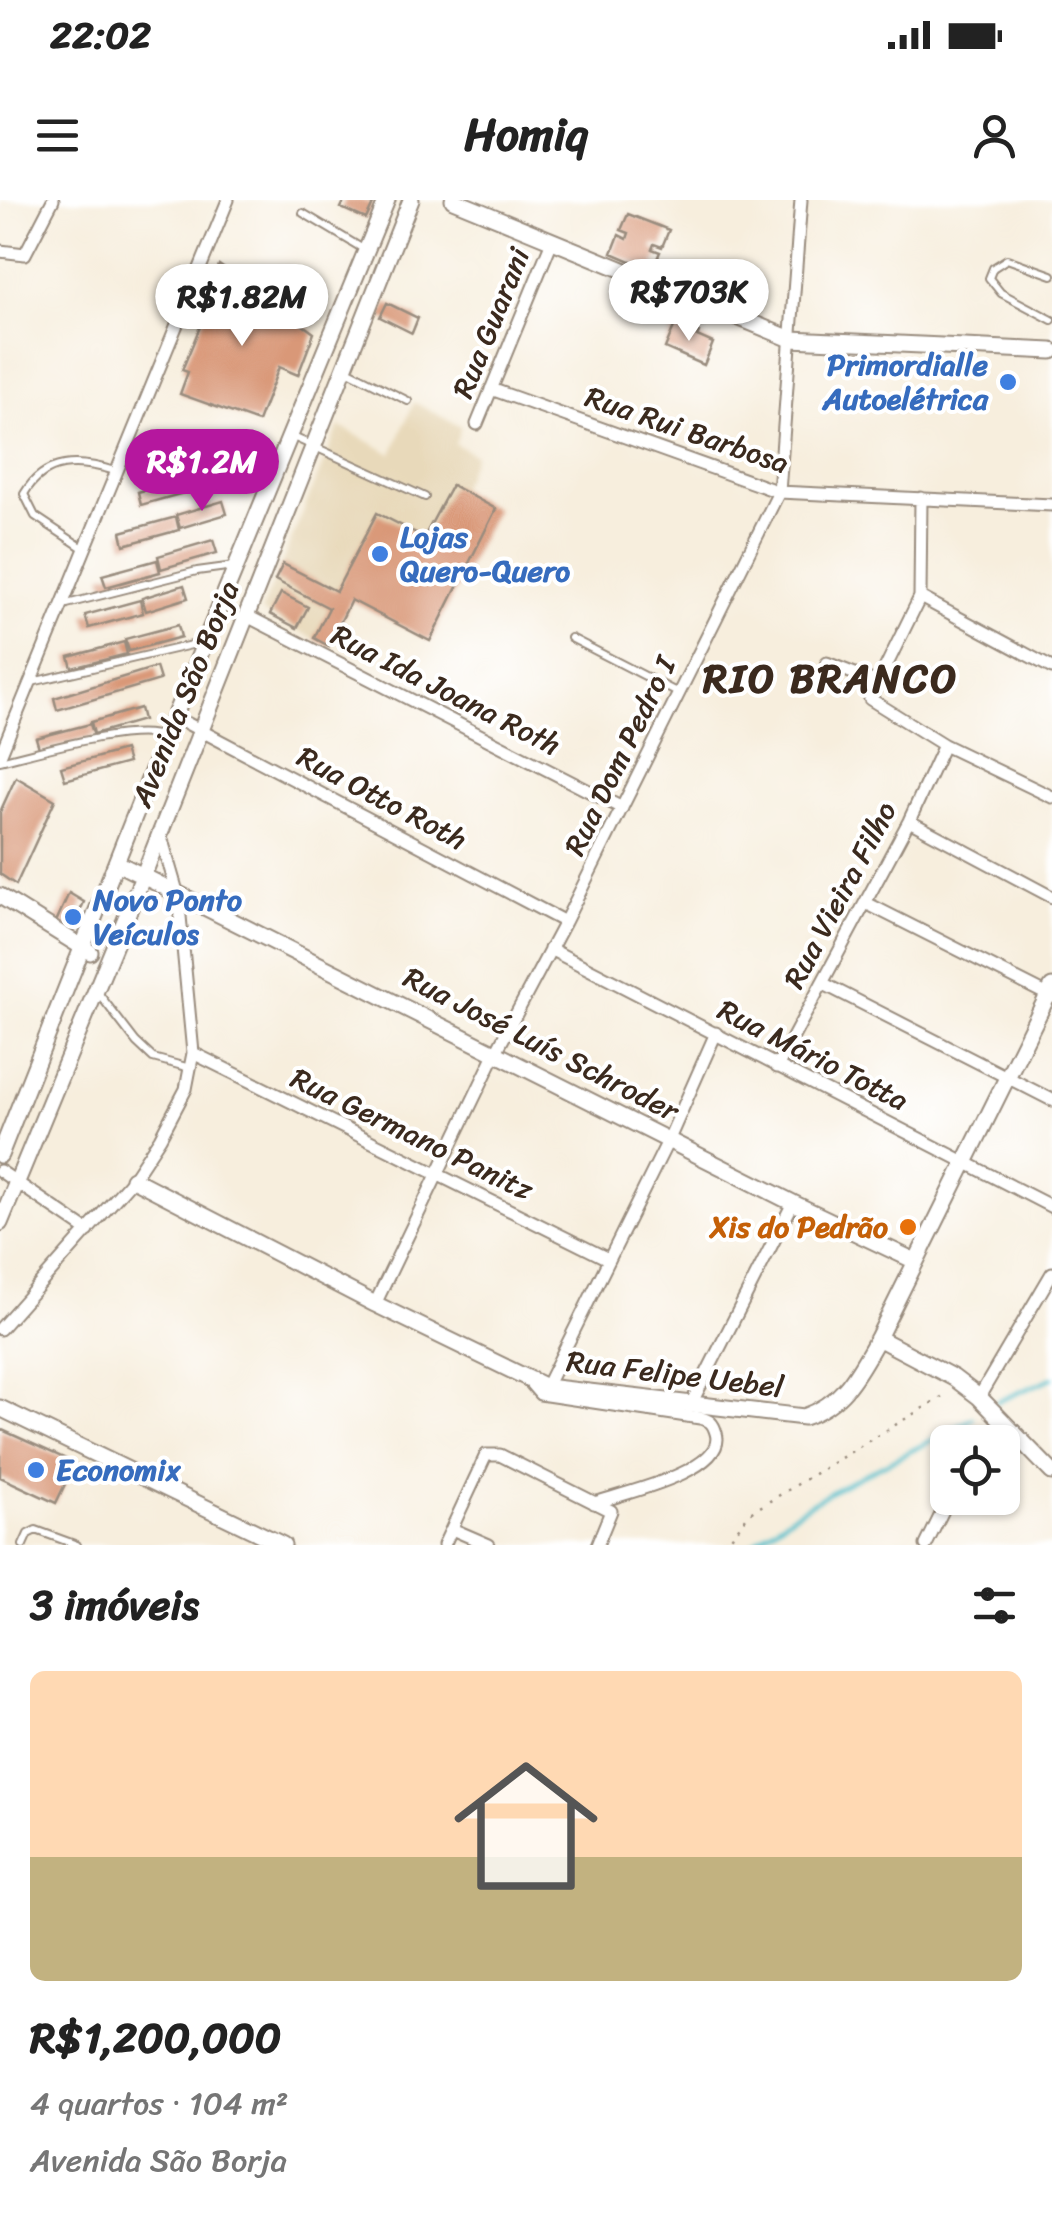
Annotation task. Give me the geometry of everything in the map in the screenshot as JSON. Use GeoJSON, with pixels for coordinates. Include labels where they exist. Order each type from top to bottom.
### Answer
{"type":"FeatureCollection","features":[{"type":"Feature","properties":{"kind":"street"},"geometry":{"type":"LineString","coordinates":[[0,251],[26,254],[53,200]]}},
{"type":"Feature","properties":{"kind":"street"},"geometry":{"type":"LineString","coordinates":[[0,759],[228,200]]}},
{"type":"Feature","properties":{"kind":"street","name":"Avenida São Borja"},"geometry":{"type":"LineString","coordinates":[[0,1154],[387,200]]}},
{"type":"Feature","properties":{"kind":"street","name":"Avenida São Borja"},"geometry":{"type":"LineString","coordinates":[[0,1223],[144,874],[411,200]]}},
{"type":"Feature","properties":{"kind":"street"},"geometry":{"type":"LineString","coordinates":[[454,200],[791,339],[1052,351]]}},
{"type":"Feature","properties":{"kind":"street","name":"Rua Dom Pedro I"},"geometry":{"type":"LineString","coordinates":[[375,1304],[496,1052],[779,492],[801,200]]}},
{"type":"Feature","properties":{"kind":"street","name":"Rua Guarani"},"geometry":{"type":"LineString","coordinates":[[477,424],[552,241]]}},
{"type":"Feature","properties":{"kind":"street","name":"Rua Rui Barbosa"},"geometry":{"type":"LineString","coordinates":[[491,390],[779,492],[1052,505]]}},
{"type":"Feature","properties":{"kind":"street"},"geometry":{"type":"LineString","coordinates":[[922,498],[920,596],[870,699],[944,745],[1052,798]]}},
{"type":"Feature","properties":{"kind":"street"},"geometry":{"type":"LineString","coordinates":[[920,596],[1052,668]]}},
{"type":"Feature","properties":{"kind":"street","name":"Rua Ida Joana Roth"},"geometry":{"type":"LineString","coordinates":[[247,616],[622,808]]}},
{"type":"Feature","properties":{"kind":"street"},"geometry":{"type":"LineString","coordinates":[[827,663],[878,682]]}},
{"type":"Feature","properties":{"kind":"street","name":"Rua Otto Roth"},"geometry":{"type":"LineString","coordinates":[[176,717],[565,922]]}},
{"type":"Feature","properties":{"kind":"street","name":"Rua Vieira Filho"},"geometry":{"type":"LineString","coordinates":[[777,1067],[909,821],[944,745]]}},
{"type":"Feature","properties":{"kind":"street"},"geometry":{"type":"LineString","coordinates":[[909,821],[1052,897]]}},
{"type":"Feature","properties":{"kind":"street"},"geometry":{"type":"LineString","coordinates":[[0,1330],[133,1179],[186,1088],[193,1053],[178,895],[159,829]]}},
{"type":"Feature","properties":{"kind":"street"},"geometry":{"type":"LineString","coordinates":[[118,863],[144,874]]}},
{"type":"Feature","properties":{"kind":"street","name":"Rua José Luís Schroder"},"geometry":{"type":"LineString","coordinates":[[144,874],[178,895],[793,1203],[915,1260]]}},
{"type":"Feature","properties":{"kind":"street"},"geometry":{"type":"LineString","coordinates":[[0,896],[84,950],[107,960]]}},
{"type":"Feature","properties":{"kind":"street"},"geometry":{"type":"LineString","coordinates":[[866,903],[1051,993]]}},
{"type":"Feature","properties":{"kind":"street","name":"Rua Mário Totta"},"geometry":{"type":"LineString","coordinates":[[550,949],[1052,1206]]}},
{"type":"Feature","properties":{"kind":"street"},"geometry":{"type":"LineString","coordinates":[[822,983],[1052,1100]]}},
{"type":"Feature","properties":{"kind":"street","name":"Rua Felipe Uebel"},"geometry":{"type":"LineString","coordinates":[[133,1179],[546,1387],[804,1417],[823,1410],[847,1391],[878,1338],[1051,993]]}},
{"type":"Feature","properties":{"kind":"street"},"geometry":{"type":"LineString","coordinates":[[546,1387],[669,1139],[716,1034]]}},
{"type":"Feature","properties":{"kind":"street","name":"Rua Germano Panitz"},"geometry":{"type":"LineString","coordinates":[[193,1053],[608,1259]]}},
{"type":"Feature","properties":{"kind":"street"},"geometry":{"type":"LineString","coordinates":[[0,1171],[88,1231]]}},
{"type":"Feature","properties":{"kind":"street"},"geometry":{"type":"LineString","coordinates":[[690,1406],[793,1203]]}},
{"type":"Feature","properties":{"kind":"street"},"geometry":{"type":"LineString","coordinates":[[979,1397],[1052,1274]]}},
{"type":"Feature","properties":{"kind":"street"},"geometry":{"type":"LineString","coordinates":[[878,1338],[962,1383],[1052,1472]]}},
{"type":"Feature","properties":{"kind":"street"},"geometry":{"type":"LineString","coordinates":[[525,1377],[540,1394],[700,1418],[709,1420],[715,1428],[718,1440],[699,1468],[594,1502]]}},
{"type":"Feature","properties":{"kind":"street"},"geometry":{"type":"LineString","coordinates":[[0,1408],[284,1545]]}},
{"type":"Feature","properties":{"kind":"street"},"geometry":{"type":"LineString","coordinates":[[1000,1425],[1003,1422]]}},
{"type":"Feature","properties":{"kind":"street"},"geometry":{"type":"LineString","coordinates":[[444,1545],[486,1455],[500,1455],[611,1511],[596,1545]]}},
{"type":"Feature","properties":{"kind":"street"},"geometry":{"type":"LineString","coordinates":[[926,1545],[941,1515]]}},
{"type":"Feature","properties":{"kind":"street"},"geometry":{"type":"LineString","coordinates":[[452,1529],[489,1545]]}},
{"type":"Feature","properties":{"kind":"lane"},"geometry":{"type":"LineString","coordinates":[[303,212],[366,250]]}},
{"type":"Feature","properties":{"kind":"lane"},"geometry":{"type":"LineString","coordinates":[[1052,275],[1007,259],[994,268],[989,278],[1000,293],[1052,320]]}},
{"type":"Feature","properties":{"kind":"lane"},"geometry":{"type":"LineString","coordinates":[[344,368],[408,401]]}},
{"type":"Feature","properties":{"kind":"lane"},"geometry":{"type":"LineString","coordinates":[[290,436],[425,496]]}},
{"type":"Feature","properties":{"kind":"lane"},"geometry":{"type":"LineString","coordinates":[[83,548],[35,516],[24,494],[32,480],[60,464],[90,463],[115,471]]}},
{"type":"Feature","properties":{"kind":"lane"},"geometry":{"type":"LineString","coordinates":[[63,605],[198,571],[236,566]]}},
{"type":"Feature","properties":{"kind":"lane"},"geometry":{"type":"LineString","coordinates":[[572,638],[679,693]]}},
{"type":"Feature","properties":{"kind":"lane"},"geometry":{"type":"LineString","coordinates":[[32,682],[206,642]]}},
{"type":"Feature","properties":{"kind":"lane"},"geometry":{"type":"LineString","coordinates":[[0,759],[117,735],[145,732],[166,739]]}},
{"type":"Feature","properties":{"kind":"lane"},"geometry":{"type":"LineString","coordinates":[[95,989],[136,1042],[154,1058],[190,1068]]}},
{"type":"Feature","properties":{"kind":"lane"},"geometry":{"type":"LineString","coordinates":[[23,1545],[28,1534],[36,1530],[77,1545]]}},
{"type":"Feature","properties":{"kind":"path"},"geometry":{"type":"LineString","coordinates":[[725,1545],[750,1513],[962,1383]]}},
{"type":"Feature","properties":{"kind":"shaded area","name":"Lojas Quero-Quero"},"geometry":{"type":"Polygon","coordinates":[[[414,402],[461,427],[455,444],[475,455],[460,489],[496,509],[430,641],[351,600],[329,646],[261,612],[339,426],[392,454],[414,402]]]}},
{"type":"Feature","properties":{"kind":"building"},"geometry":{"type":"Polygon","coordinates":[[[345,200],[373,204],[366,219],[341,208],[345,200]]]}},
{"type":"Feature","properties":{"kind":"building"},"geometry":{"type":"Polygon","coordinates":[[[628,214],[669,230],[662,247],[654,244],[652,249],[660,252],[652,270],[612,253],[619,235],[627,239],[629,233],[621,230],[628,214]]]}},
{"type":"Feature","properties":{"kind":"building"},"geometry":{"type":"Polygon","coordinates":[[[219,265],[314,333],[298,375],[279,367],[258,422],[180,394],[188,372],[182,370],[210,303],[205,300],[219,265]]]}},
{"type":"Feature","properties":{"kind":"building"},"geometry":{"type":"Polygon","coordinates":[[[387,303],[418,318],[412,333],[380,317],[387,303]]]}},
{"type":"Feature","properties":{"kind":"building"},"geometry":{"type":"Polygon","coordinates":[[[676,322],[713,343],[704,365],[665,348],[676,322]]]}},
{"type":"Feature","properties":{"kind":"building"},"geometry":{"type":"Polygon","coordinates":[[[202,474],[205,487],[141,505],[138,492],[202,474]]]}},
{"type":"Feature","properties":{"kind":"building"},"geometry":{"type":"Polygon","coordinates":[[[452,485],[496,509],[430,641],[351,600],[329,646],[314,638],[329,608],[275,580],[283,564],[336,591],[377,513],[424,537],[452,485]]]}},
{"type":"Feature","properties":{"kind":"building"},"geometry":{"type":"Polygon","coordinates":[[[223,501],[227,514],[180,528],[176,515],[223,501]]]}},
{"type":"Feature","properties":{"kind":"building"},"geometry":{"type":"Polygon","coordinates":[[[176,517],[179,530],[124,545],[121,532],[176,517]]]}},
{"type":"Feature","properties":{"kind":"building"},"geometry":{"type":"Polygon","coordinates":[[[213,540],[217,553],[161,569],[158,556],[213,540]]]}},
{"type":"Feature","properties":{"kind":"building"},"geometry":{"type":"Polygon","coordinates":[[[157,560],[160,572],[106,587],[102,575],[157,560]]]}},
{"type":"Feature","properties":{"kind":"building"},"geometry":{"type":"Polygon","coordinates":[[[184,585],[188,598],[146,611],[142,598],[184,585]]]}},
{"type":"Feature","properties":{"kind":"building"},"geometry":{"type":"Polygon","coordinates":[[[281,593],[308,607],[297,628],[270,614],[281,593]]]}},
{"type":"Feature","properties":{"kind":"building"},"geometry":{"type":"Polygon","coordinates":[[[140,600],[143,613],[89,628],[85,615],[140,600]]]}},
{"type":"Feature","properties":{"kind":"building"},"geometry":{"type":"Polygon","coordinates":[[[178,625],[181,637],[129,651],[125,639],[178,625]]]}},
{"type":"Feature","properties":{"kind":"building"},"geometry":{"type":"Polygon","coordinates":[[[124,642],[127,654],[72,668],[69,657],[124,642]]]}},
{"type":"Feature","properties":{"kind":"building"},"geometry":{"type":"Polygon","coordinates":[[[156,667],[160,680],[57,710],[54,698],[156,667]]]}},
{"type":"Feature","properties":{"kind":"building"},"geometry":{"type":"Polygon","coordinates":[[[140,708],[143,720],[94,734],[91,722],[140,708]]]}},
{"type":"Feature","properties":{"kind":"building"},"geometry":{"type":"Polygon","coordinates":[[[90,724],[94,736],[40,751],[36,738],[90,724]]]}},
{"type":"Feature","properties":{"kind":"building"},"geometry":{"type":"Polygon","coordinates":[[[124,750],[128,763],[65,780],[61,767],[124,750]]]}},
{"type":"Feature","properties":{"kind":"building"},"geometry":{"type":"Polygon","coordinates":[[[16,777],[55,800],[16,885],[0,874],[0,812],[16,777]]]}},
{"type":"Feature","properties":{"kind":"building"},"geometry":{"type":"Polygon","coordinates":[[[69,893],[84,902],[72,930],[56,922],[69,893]]]}},
{"type":"Feature","properties":{"kind":"building","name":"Economix"},"geometry":{"type":"Polygon","coordinates":[[[0,1429],[75,1463],[56,1503],[0,1477],[0,1429]]]}},
{"type":"Feature","properties":{"kind":"waterway"},"geometry":{"type":"LineString","coordinates":[[997,1402],[1052,1378]]}},
{"type":"Feature","properties":{"kind":"waterway"},"geometry":{"type":"LineString","coordinates":[[752,1545],[804,1508],[973,1418]]}},
{"type":"Feature","properties":{"kind":"place","name":"Primordialle Autoelétrica"},"geometry":{"type":"Point","coordinates":[1008,382]}},
{"type":"Feature","properties":{"kind":"place","name":"Lojas Quero-Quero"},"geometry":{"type":"Point","coordinates":[380,554]}},
{"type":"Feature","properties":{"kind":"place","name":"Novo Ponto Veículos"},"geometry":{"type":"Point","coordinates":[73,917]}},
{"type":"Feature","properties":{"kind":"place","name":"Xis do Pedrão"},"geometry":{"type":"Point","coordinates":[908,1227]}},
{"type":"Feature","properties":{"kind":"place","name":"Economix"},"geometry":{"type":"Point","coordinates":[36,1470]}},
{"type":"Feature","properties":{"kind":"district","name":"RIO BRANCO"},"geometry":{"type":"Point","coordinates":[831,678]}}]}
